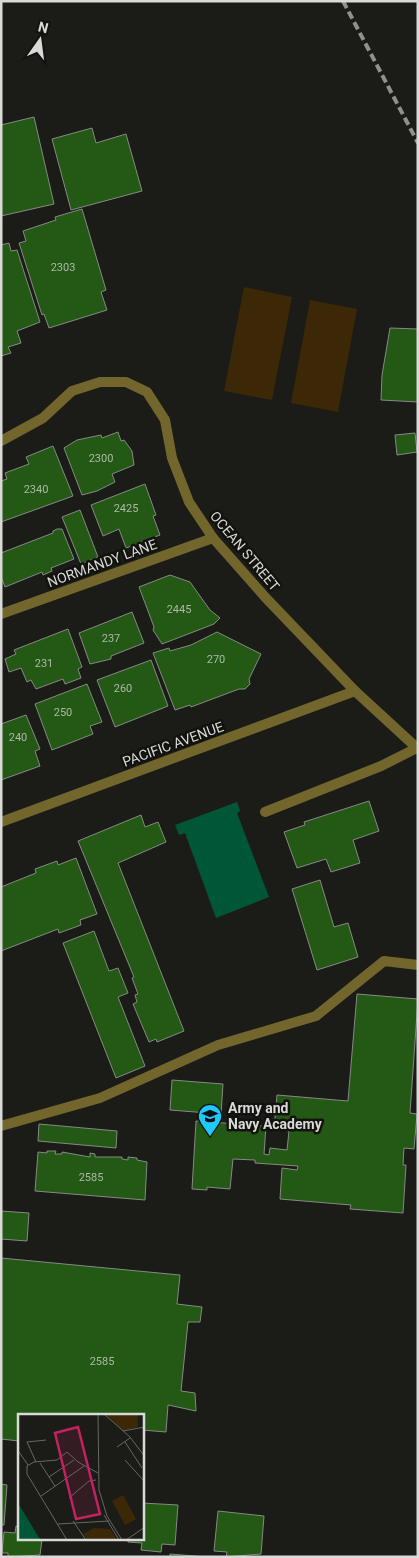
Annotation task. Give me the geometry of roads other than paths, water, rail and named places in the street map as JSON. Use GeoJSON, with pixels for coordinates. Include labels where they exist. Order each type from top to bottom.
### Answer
{"type":"FeatureCollection","features":[{"type":"Feature","properties":{"kind":"street","name":"OCEAN STREET"},"geometry":{"type":"LineString","coordinates":[[1,441],[43,418],[72,391],[100,382],[126,382],[146,392],[165,420],[172,458],[189,502],[213,538],[265,597],[355,691],[417,748]]}},
{"type":"Feature","properties":{"kind":"street","name":"NORMANDY LANE"},"geometry":{"type":"LineString","coordinates":[[1,614],[213,538]]}},
{"type":"Feature","properties":{"kind":"street","name":"PACIFIC AVENUE"},"geometry":{"type":"LineString","coordinates":[[1,822],[355,691]]}},
{"type":"Feature","properties":{"kind":"street"},"geometry":{"type":"LineString","coordinates":[[265,812],[381,766],[417,748]]}},
{"type":"Feature","properties":{"kind":"street"},"geometry":{"type":"LineString","coordinates":[[1,1126],[100,1098],[218,1045],[316,1016],[384,961],[418,965]]}},
{"type":"Feature","properties":{"kind":"railway"},"geometry":{"type":"LineString","coordinates":[[343,1],[418,143]]}},
{"type":"Feature","properties":{"kind":"place","name":"Army and Navy Academy"},"geometry":{"type":"Point","coordinates":[210,1137]}}]}
